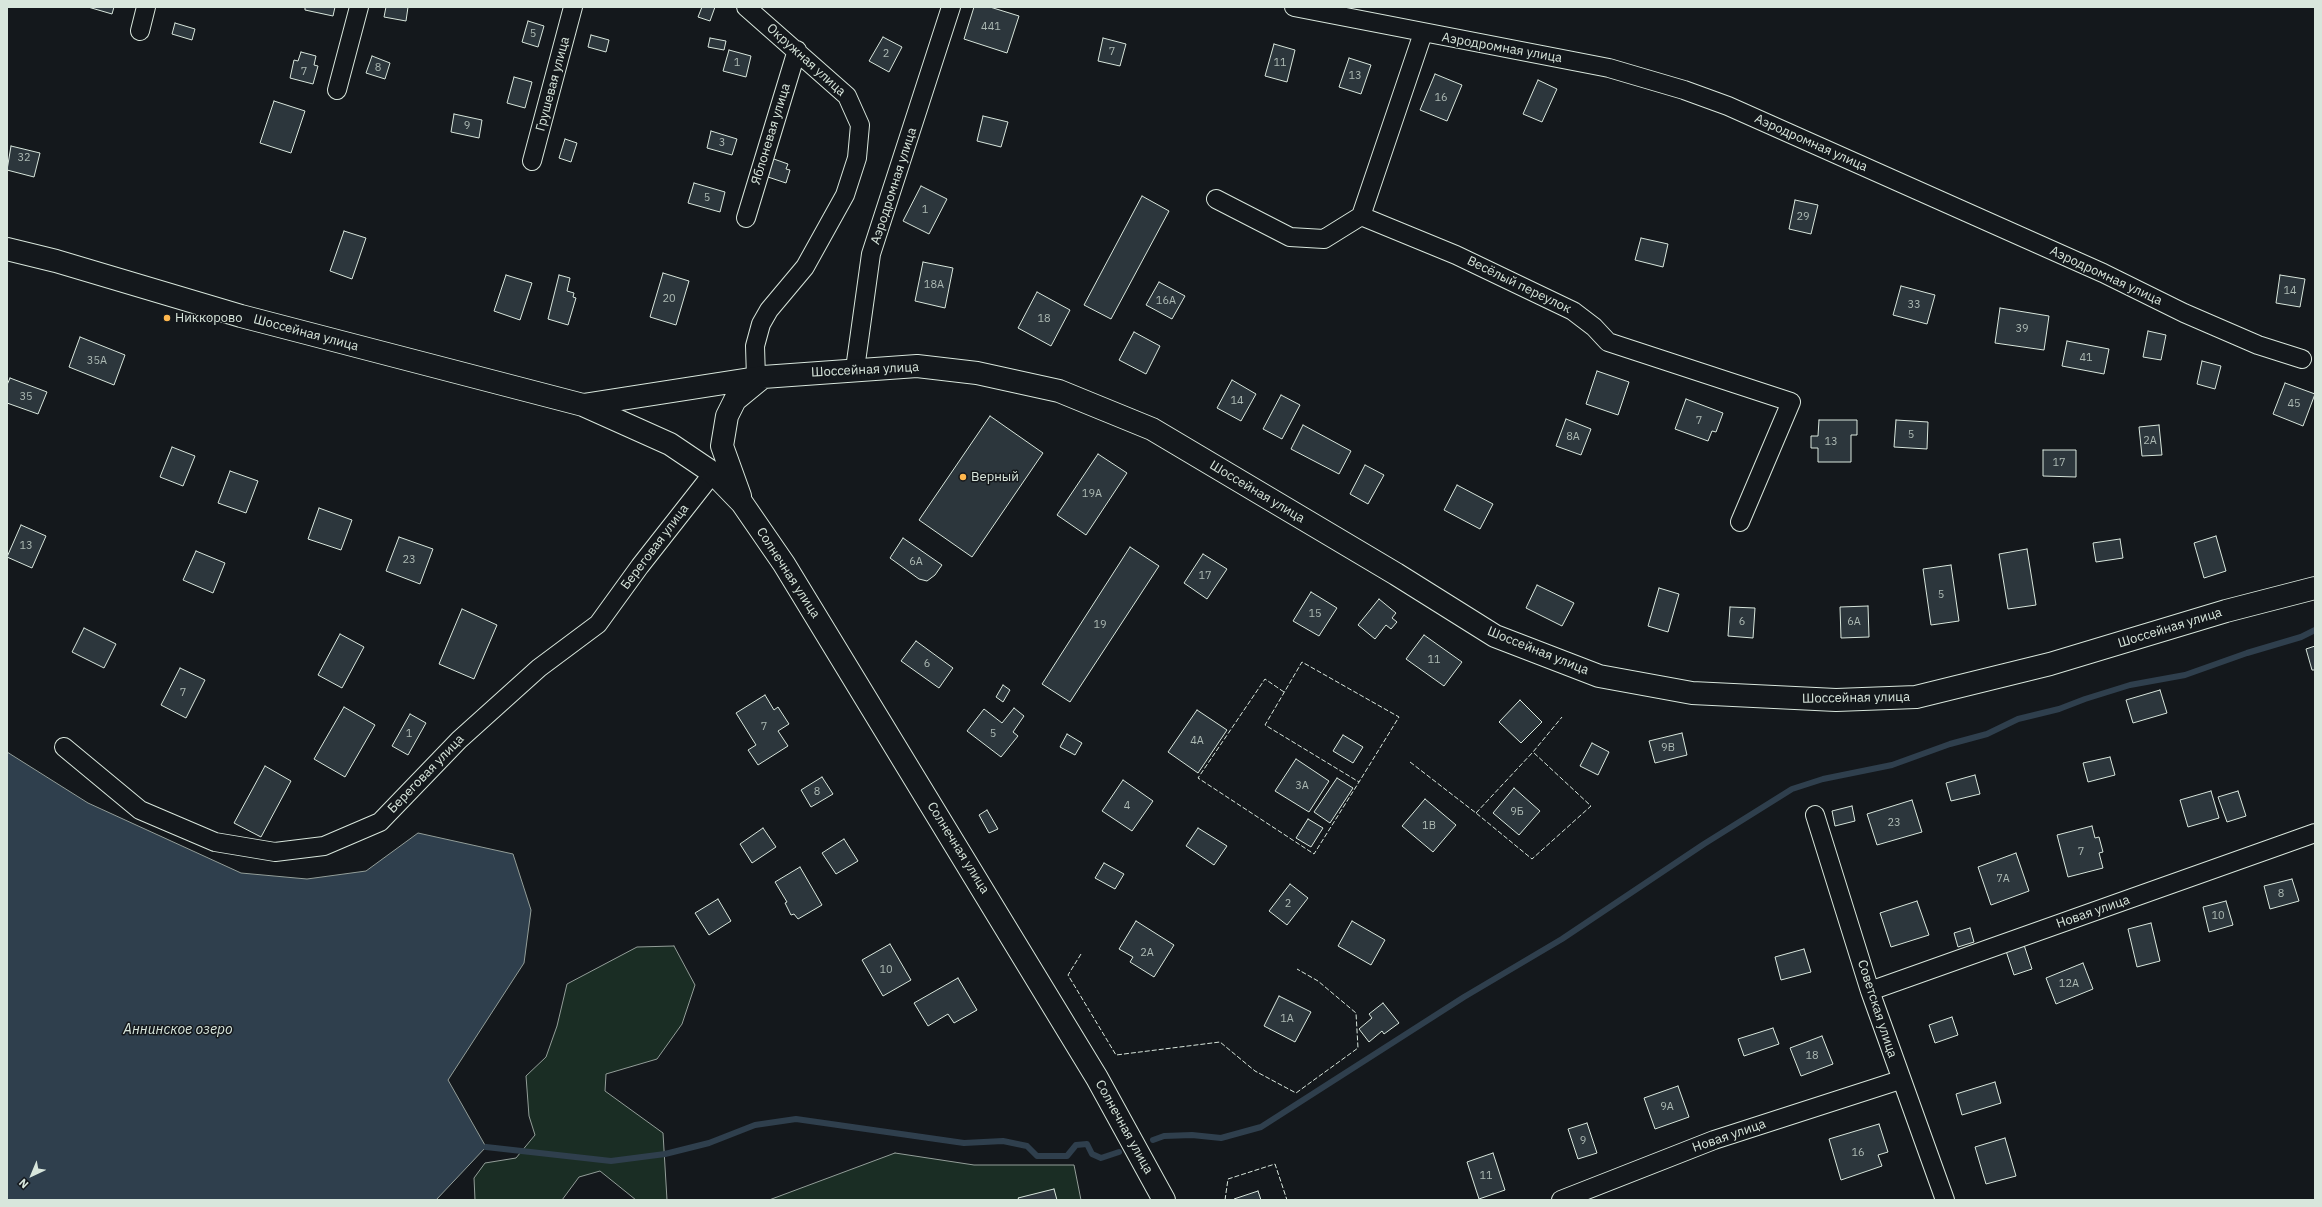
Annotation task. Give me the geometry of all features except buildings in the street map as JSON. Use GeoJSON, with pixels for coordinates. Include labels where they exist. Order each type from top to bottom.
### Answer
{"type":"FeatureCollection","features":[{"type":"Feature","properties":{"kind":"main road","name":"Шоссейная улица"},"geometry":{"type":"LineString","coordinates":[[7,249],[56,261],[241,316],[583,405],[759,378],[855,369],[917,366],[977,373],[1059,391],[1152,429],[1396,574],[1495,636],[1599,676],[1692,693],[1836,700],[1916,697],[2043,666],[2226,611],[2315,588]]}},
{"type":"Feature","properties":{"kind":"main road"},"geometry":{"type":"LineString","coordinates":[[742,503],[722,446],[727,416],[735,400],[759,378]]}},
{"type":"Feature","properties":{"kind":"main road"},"geometry":{"type":"LineString","coordinates":[[583,405],[670,444],[713,473],[742,503]]}},
{"type":"Feature","properties":{"kind":"main road","name":"Солнечная улица"},"geometry":{"type":"LineString","coordinates":[[742,503],[784,564],[993,905],[1097,1078],[1164,1200]]}},
{"type":"Feature","properties":{"kind":"street"},"geometry":{"type":"LineString","coordinates":[[140,31],[146,7]]}},
{"type":"Feature","properties":{"kind":"street"},"geometry":{"type":"LineString","coordinates":[[337,90],[359,7]]}},
{"type":"Feature","properties":{"kind":"street","name":"Грушевая улица"},"geometry":{"type":"LineString","coordinates":[[532,161],[573,7]]}},
{"type":"Feature","properties":{"kind":"street","name":"Окружная улица"},"geometry":{"type":"LineString","coordinates":[[746,7],[848,96],[860,125],[857,158],[845,195],[805,267],[769,310],[761,324],[755,346],[759,378]]}},
{"type":"Feature","properties":{"kind":"street","name":"Аэродромная улица"},"geometry":{"type":"LineString","coordinates":[[855,369],[872,254],[951,7]]}},
{"type":"Feature","properties":{"kind":"street","name":"Аэродромная улица"},"geometry":{"type":"LineString","coordinates":[[1294,7],[1609,68],[1684,90],[1728,106],[2103,273],[2184,313],[2258,345],[2302,359]]}},
{"type":"Feature","properties":{"kind":"street"},"geometry":{"type":"LineString","coordinates":[[1216,199],[1290,237],[1324,239],[1361,216],[1423,33]]}},
{"type":"Feature","properties":{"kind":"street","name":"Яблоневая улица"},"geometry":{"type":"LineString","coordinates":[[746,218],[797,50]]}},
{"type":"Feature","properties":{"kind":"street","name":"Весёлый переулок"},"geometry":{"type":"LineString","coordinates":[[1361,216],[1456,255],[1573,311],[1594,327],[1608,342],[1791,402],[1740,522]]}},
{"type":"Feature","properties":{"kind":"street","name":"Береговая улица"},"geometry":{"type":"LineString","coordinates":[[64,747],[140,810],[215,842],[275,852],[324,846],[380,822],[459,740],[539,668],[598,624],[640,566],[713,473]]}},
{"type":"Feature","properties":{"kind":"street","name":"Советская улица"},"geometry":{"type":"LineString","coordinates":[[1815,815],[1900,1080],[1945,1200]]}},
{"type":"Feature","properties":{"kind":"street","name":"Новая улица"},"geometry":{"type":"LineString","coordinates":[[1870,990],[2315,833]]}},
{"type":"Feature","properties":{"kind":"street","name":"Новая улица"},"geometry":{"type":"LineString","coordinates":[[1561,1200],[1714,1140],[1900,1080]]}},
{"type":"Feature","properties":{"kind":"green space"},"geometry":{"type":"Polygon","coordinates":[[[674,946],[695,985],[682,1024],[657,1059],[606,1074],[605,1091],[663,1133],[667,1200],[636,1200],[600,1171],[579,1177],[562,1200],[475,1200],[474,1178],[485,1163],[516,1158],[535,1135],[529,1116],[526,1076],[546,1057],[557,1026],[567,984],[637,947],[674,946]]]}},
{"type":"Feature","properties":{"kind":"green space"},"geometry":{"type":"Polygon","coordinates":[[[895,1153],[974,1165],[1074,1165],[1081,1200],[769,1200],[895,1153]]]}},
{"type":"Feature","properties":{"kind":"water","name":"Аннинское озеро"},"geometry":{"type":"Polygon","coordinates":[[[7,752],[88,803],[241,873],[307,879],[366,871],[418,833],[513,854],[531,910],[524,963],[448,1080],[486,1147],[436,1200],[7,1200],[7,752]]]}},
{"type":"Feature","properties":{"kind":"waterway"},"geometry":{"type":"LineString","coordinates":[[1153,1140],[1164,1136],[1192,1135],[1221,1138],[1261,1127],[1464,997],[1562,939],[1704,844],[1792,789],[1823,779],[1892,765],[1950,744],[1987,734],[2018,719],[2059,709],[2130,685],[2185,675],[2247,653],[2301,637],[2315,630]]}},
{"type":"Feature","properties":{"kind":"waterway"},"geometry":{"type":"LineString","coordinates":[[486,1147],[611,1161],[665,1154],[709,1143],[755,1125],[796,1119],[964,1143],[1003,1141],[1027,1146],[1037,1156],[1067,1156],[1076,1145],[1087,1144],[1092,1154],[1101,1158],[1119,1152]]}},
{"type":"Feature","properties":{"kind":"fence"},"geometry":{"type":"LineString","coordinates":[[1284,692],[1265,679],[1198,778],[1314,854],[1359,782],[1399,717],[1302,662],[1265,725],[1359,782]]}},
{"type":"Feature","properties":{"kind":"fence"},"geometry":{"type":"LineString","coordinates":[[1410,762],[1532,859],[1591,806],[1533,752],[1562,717]]}},
{"type":"Feature","properties":{"kind":"fence"},"geometry":{"type":"LineString","coordinates":[[1476,813],[1533,752]]}},
{"type":"Feature","properties":{"kind":"fence"},"geometry":{"type":"LineString","coordinates":[[1081,954],[1068,975],[1116,1055],[1220,1042],[1255,1071],[1296,1093],[1358,1048],[1356,1013],[1318,981],[1297,969]]}},
{"type":"Feature","properties":{"kind":"fence"},"geometry":{"type":"LineString","coordinates":[[1225,1200],[1228,1179],[1275,1164],[1287,1200]]}},
{"type":"Feature","properties":{"kind":"place","name":"Никкорово"},"geometry":{"type":"Point","coordinates":[167,318]}},
{"type":"Feature","properties":{"kind":"place","name":"Верный"},"geometry":{"type":"Point","coordinates":[963,477]}}]}
